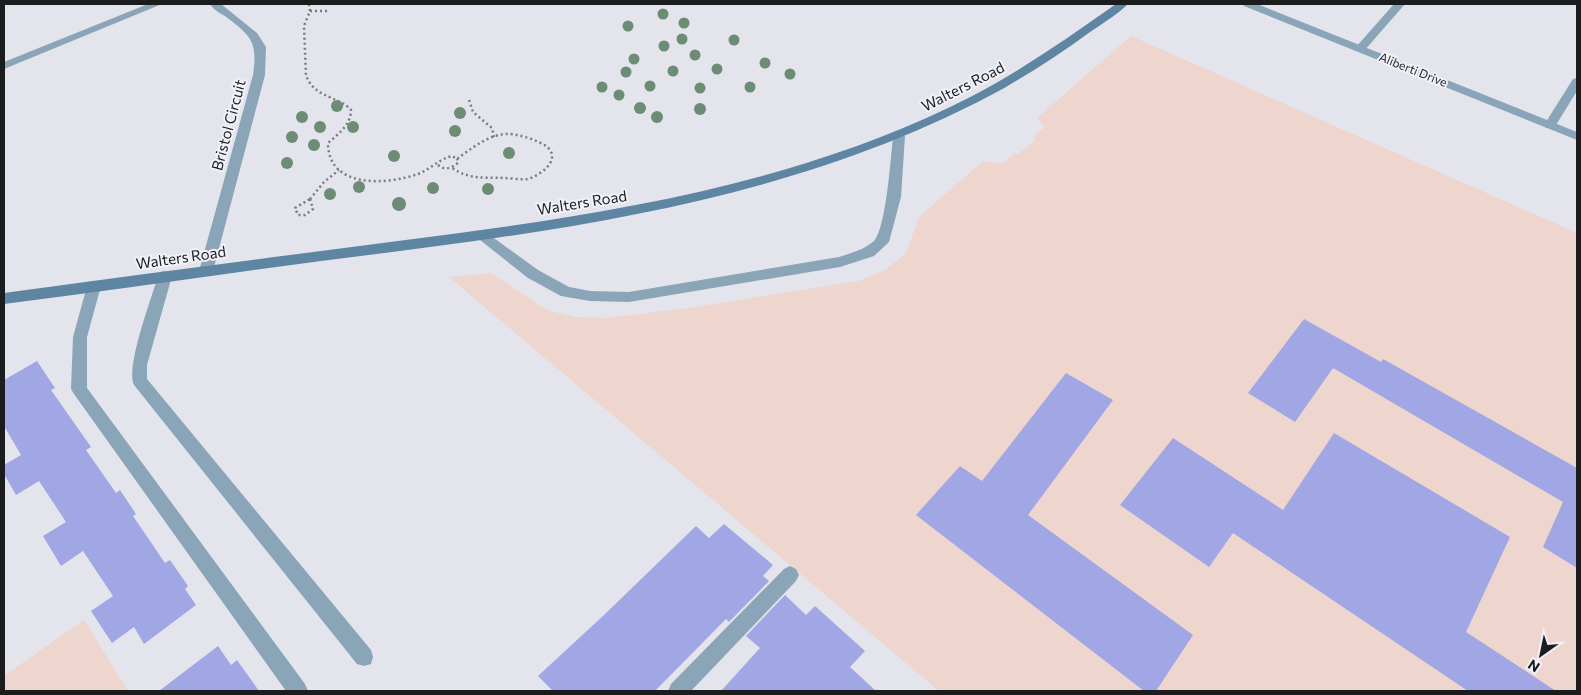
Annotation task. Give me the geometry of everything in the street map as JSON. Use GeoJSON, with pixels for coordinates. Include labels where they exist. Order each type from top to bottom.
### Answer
{"type":"FeatureCollection","features":[{"type":"Feature","properties":{"kind":"main road","name":"Walters Road"},"geometry":{"type":"LineString","coordinates":[[4,299],[165,276],[482,236],[625,214],[746,186],[834,160],[899,136],[956,111],[1030,70],[1068,46],[1123,4]]}},
{"type":"Feature","properties":{"kind":"street"},"geometry":{"type":"LineString","coordinates":[[4,66],[157,4]]}},
{"type":"Feature","properties":{"kind":"street","name":"Bristol Circuit"},"geometry":{"type":"LineString","coordinates":[[206,271],[259,74],[260,61],[260,49],[256,39],[215,4]]}},
{"type":"Feature","properties":{"kind":"street","name":"Aliberti Drive"},"geometry":{"type":"LineString","coordinates":[[1248,4],[1577,136]]}},
{"type":"Feature","properties":{"kind":"street"},"geometry":{"type":"LineString","coordinates":[[1360,49],[1400,4]]}},
{"type":"Feature","properties":{"kind":"street"},"geometry":{"type":"LineString","coordinates":[[1550,125],[1577,82]]}},
{"type":"Feature","properties":{"kind":"street"},"geometry":{"type":"LineString","coordinates":[[482,236],[533,274],[566,292],[590,296],[630,296],[840,262],[869,252],[882,242],[894,197],[899,136]]}},
{"type":"Feature","properties":{"kind":"street"},"geometry":{"type":"LineString","coordinates":[[165,276],[139,365],[139,381],[364,657]]}},
{"type":"Feature","properties":{"kind":"street"},"geometry":{"type":"LineString","coordinates":[[94,286],[80,337],[79,389],[298,691]]}},
{"type":"Feature","properties":{"kind":"street"},"geometry":{"type":"LineString","coordinates":[[678,691],[790,575]]}},
{"type":"Feature","properties":{"kind":"path"},"geometry":{"type":"LineString","coordinates":[[309,4],[310,10],[304,19],[302,28],[305,44],[304,72],[314,88],[345,103],[351,111],[351,119],[346,127],[328,143],[329,158],[339,170],[374,182],[388,182],[408,177],[438,165],[443,158],[452,156],[458,159]]}},
{"type":"Feature","properties":{"kind":"path"},"geometry":{"type":"LineString","coordinates":[[310,10],[328,12]]}},
{"type":"Feature","properties":{"kind":"path"},"geometry":{"type":"LineString","coordinates":[[469,100],[474,113],[488,124],[494,132],[494,136]]}},
{"type":"Feature","properties":{"kind":"path"},"geometry":{"type":"LineString","coordinates":[[438,165],[444,169],[452,168],[458,164],[458,159],[480,143],[494,136],[509,134],[541,142],[551,151],[552,157],[548,167],[538,175],[527,179],[467,177],[452,168]]}},
{"type":"Feature","properties":{"kind":"path"},"geometry":{"type":"LineString","coordinates":[[310,199],[313,208],[305,215],[298,215],[295,208],[310,199],[324,182],[339,170]]}},
{"type":"Feature","properties":{"kind":"shaded area"},"geometry":{"type":"Polygon","coordinates":[[[1131,36],[1577,233],[1577,691],[939,691],[449,277],[491,273],[547,310],[574,317],[606,318],[689,308],[858,281],[885,270],[906,253],[919,217],[983,161],[1001,164],[1014,153],[1018,154],[1035,140],[1033,137],[1045,127],[1037,118],[1131,36]]]}},
{"type":"Feature","properties":{"kind":"shaded area"},"geometry":{"type":"Polygon","coordinates":[[[84,620],[128,691],[4,691],[4,676],[84,620]]]}},
{"type":"Feature","properties":{"kind":"building"},"geometry":{"type":"Polygon","coordinates":[[[1304,319],[1381,362],[1383,359],[1577,468],[1577,568],[1543,547],[1563,502],[1333,368],[1295,422],[1248,393],[1304,319]]]}},
{"type":"Feature","properties":{"kind":"building"},"geometry":{"type":"Polygon","coordinates":[[[37,361],[55,388],[51,390],[91,447],[86,450],[116,493],[120,490],[136,514],[133,516],[165,563],[170,560],[188,586],[185,589],[196,605],[144,644],[134,627],[112,643],[91,611],[113,596],[83,551],[61,566],[43,536],[66,522],[39,481],[16,495],[4,474],[4,465],[21,455],[4,426],[4,380],[37,361]]]}},
{"type":"Feature","properties":{"kind":"building"},"geometry":{"type":"Polygon","coordinates":[[[1066,373],[1113,400],[1028,515],[1193,635],[1156,691],[1144,691],[916,515],[960,466],[982,481],[1066,373]]]}},
{"type":"Feature","properties":{"kind":"building"},"geometry":{"type":"Polygon","coordinates":[[[1334,433],[1510,537],[1466,632],[1556,691],[1468,691],[1233,533],[1209,567],[1120,505],[1173,438],[1283,510],[1334,433]]]}},
{"type":"Feature","properties":{"kind":"building"},"geometry":{"type":"Polygon","coordinates":[[[724,524],[773,565],[763,576],[769,581],[729,622],[726,619],[655,691],[553,691],[538,676],[696,526],[709,538],[724,524]]]}},
{"type":"Feature","properties":{"kind":"building"},"geometry":{"type":"Polygon","coordinates":[[[785,595],[806,615],[815,606],[865,651],[850,667],[876,691],[721,691],[760,648],[746,636],[785,595]]]}},
{"type":"Feature","properties":{"kind":"building"},"geometry":{"type":"Polygon","coordinates":[[[218,646],[231,665],[237,660],[259,691],[159,691],[218,646]]]}}]}
